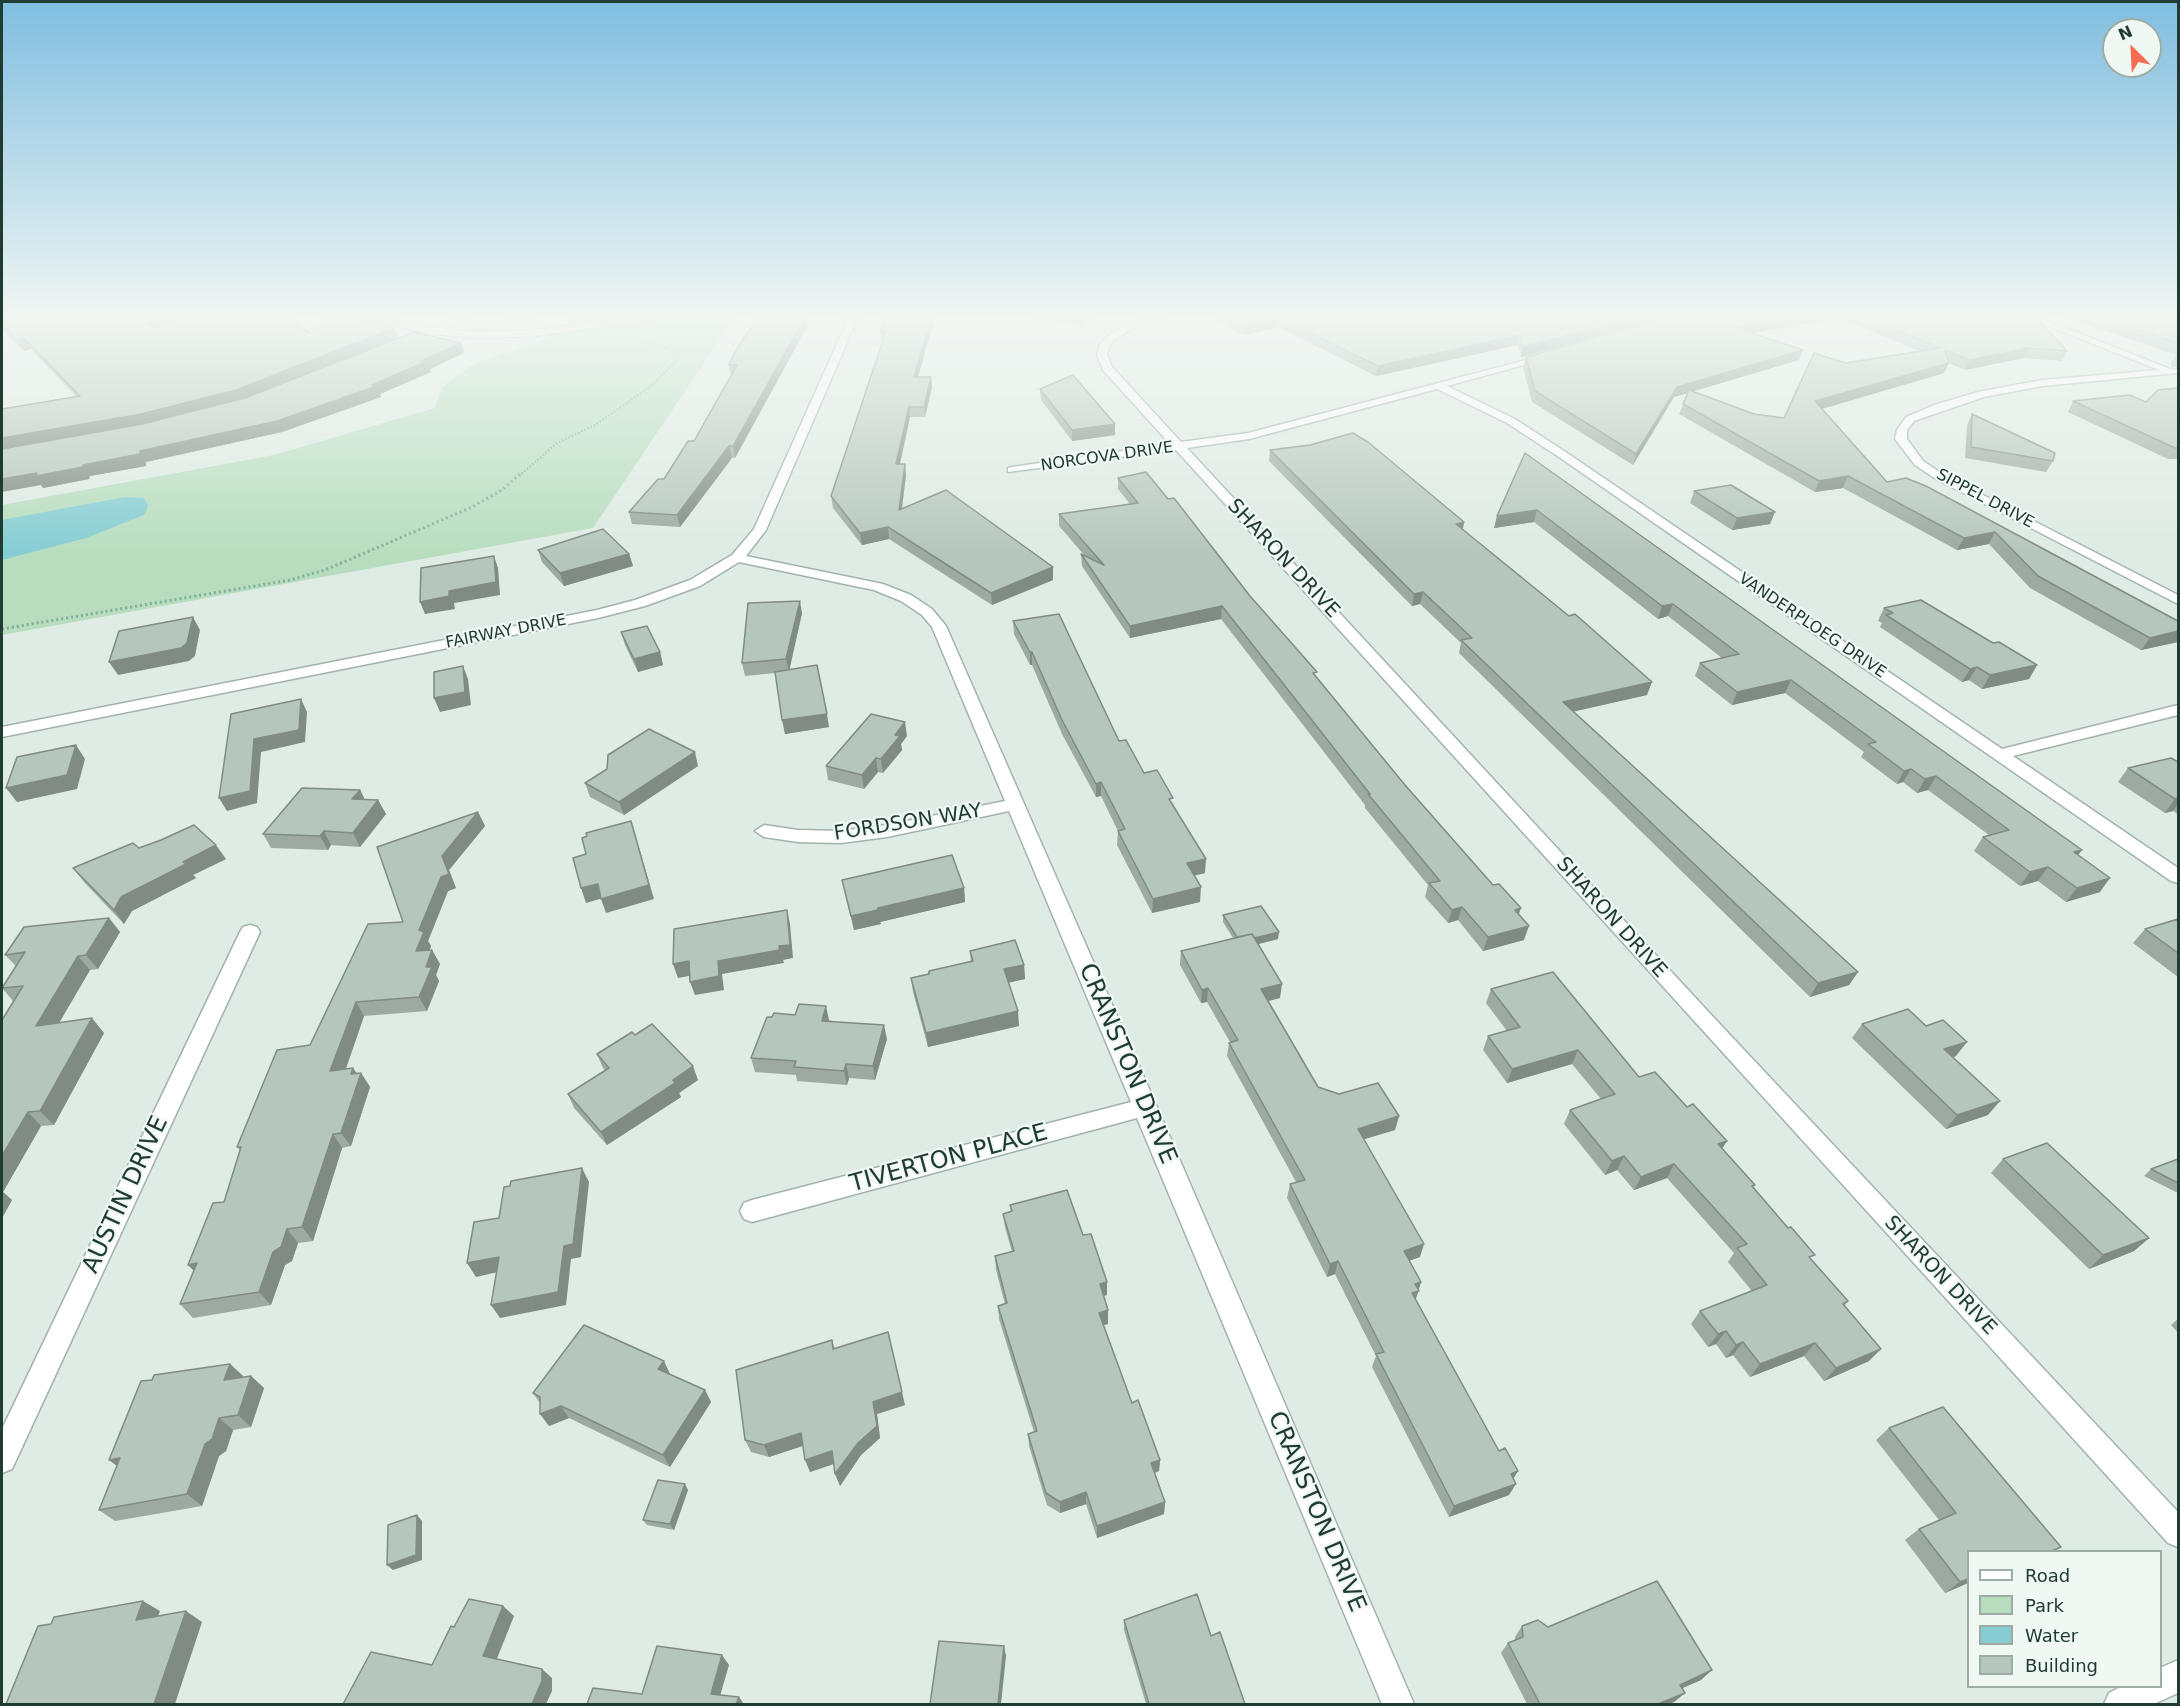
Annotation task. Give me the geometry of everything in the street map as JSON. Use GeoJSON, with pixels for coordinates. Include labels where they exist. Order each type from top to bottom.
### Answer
{"type":"FeatureCollection","features":[{"type":"Feature","properties":{"kind":"street","name":"FAIRWAY DRIVE"},"geometry":{"type":"LineString","coordinates":[[2,732],[598,614],[640,603],[695,583],[736,558],[760,530],[819,397]]}},
{"type":"Feature","properties":{"kind":"street","name":"SHARON DRIVE"},"geometry":{"type":"LineString","coordinates":[[1133,397],[1717,1035],[2178,1533]]}},
{"type":"Feature","properties":{"kind":"street","name":"NORCOVA DRIVE"},"geometry":{"type":"LineString","coordinates":[[1012,470],[1180,447],[1271,431],[1400,397]]}},
{"type":"Feature","properties":{"kind":"street","name":"VANDERPLOEG DRIVE"},"geometry":{"type":"LineString","coordinates":[[1462,397],[1511,421],[1563,455],[2178,877]]}},
{"type":"Feature","properties":{"kind":"street","name":"SIPPEL DRIVE"},"geometry":{"type":"LineString","coordinates":[[1973,397],[1932,409],[1910,419],[1902,430],[1901,439],[1919,463],[1940,477],[2178,600]]}},
{"type":"Feature","properties":{"kind":"street","name":"CRANSTON DRIVE"},"geometry":{"type":"LineString","coordinates":[[736,558],[878,587],[906,598],[927,612],[939,626],[1146,1107],[1398,1704]]}},
{"type":"Feature","properties":{"kind":"street"},"geometry":{"type":"LineString","coordinates":[[2000,754],[2178,710]]}},
{"type":"Feature","properties":{"kind":"street","name":"FORDSON WAY"},"geometry":{"type":"LineString","coordinates":[[764,831],[798,836],[841,837],[887,831],[1016,804]]}},
{"type":"Feature","properties":{"kind":"street","name":"AUSTIN DRIVE"},"geometry":{"type":"LineString","coordinates":[[2,1459],[249,932]]}},
{"type":"Feature","properties":{"kind":"street","name":"TIVERTON PLACE"},"geometry":{"type":"LineString","coordinates":[[752,1212],[1146,1107]]}},
{"type":"Feature","properties":{"kind":"street"},"geometry":{"type":"LineString","coordinates":[[2162,1684],[2178,1676]]}},
{"type":"Feature","properties":{"kind":"street"},"geometry":{"type":"LineString","coordinates":[[2120,1704],[2155,1688]]}},
{"type":"Feature","properties":{"kind":"path"},"geometry":{"type":"LineString","coordinates":[[2,629],[290,580],[325,570],[472,507],[502,490],[557,443],[595,425],[636,397]]}},
{"type":"Feature","properties":{"kind":"green space"},"geometry":{"type":"Polygon","coordinates":[[[439,397],[681,397],[593,528],[2,635],[2,505],[274,455],[435,408],[439,397]]]}},
{"type":"Feature","properties":{"kind":"water"},"geometry":{"type":"Polygon","coordinates":[[[125,497],[144,498],[148,506],[144,515],[86,538],[2,560],[2,520],[125,497]]]}},
{"type":"Feature","properties":{"kind":"building"},"geometry":{"type":"Polygon","coordinates":[[[76,397],[210,397],[141,414],[2,438],[2,409],[76,397]]]}},
{"type":"Feature","properties":{"kind":"building"},"geometry":{"type":"Polygon","coordinates":[[[347,397],[277,421],[140,451],[140,454],[36,476],[37,473],[2,479],[2,449],[142,424],[245,398],[347,397]]]}},
{"type":"Feature","properties":{"kind":"building"},"geometry":{"type":"Polygon","coordinates":[[[719,397],[761,397],[733,446],[729,446],[677,515],[629,512],[658,479],[664,479],[688,441],[694,441],[719,397]]]}},
{"type":"Feature","properties":{"kind":"building"},"geometry":{"type":"Polygon","coordinates":[[[864,397],[926,397],[924,407],[909,407],[896,464],[905,464],[899,510],[946,490],[1053,567],[991,593],[888,527],[860,533],[831,496],[864,397]]]}},
{"type":"Feature","properties":{"kind":"building"},"geometry":{"type":"Polygon","coordinates":[[[1046,397],[1092,397],[1115,424],[1072,430],[1046,397]]]}},
{"type":"Feature","properties":{"kind":"building"},"geometry":{"type":"Polygon","coordinates":[[[1544,397],[1671,397],[1636,454],[1544,397]]]}},
{"type":"Feature","properties":{"kind":"building"},"geometry":{"type":"Polygon","coordinates":[[[1686,397],[1707,397],[1754,414],[1784,418],[1794,397],[1830,397],[1815,401],[1887,482],[1906,478],[1926,486],[2178,621],[2178,631],[2150,638],[2038,576],[1995,532],[1964,538],[1848,476],[1819,481],[1683,404],[1686,397]]]}},
{"type":"Feature","properties":{"kind":"building"},"geometry":{"type":"Polygon","coordinates":[[[2134,397],[2146,402],[2151,397],[2178,397],[2178,448],[2073,401],[2134,397]]]}},
{"type":"Feature","properties":{"kind":"building"},"geometry":{"type":"Polygon","coordinates":[[[1972,414],[2055,453],[2053,461],[1971,447],[1972,414]]]}},
{"type":"Feature","properties":{"kind":"building"},"geometry":{"type":"Polygon","coordinates":[[[1353,433],[1368,442],[1464,522],[1456,524],[1569,616],[1575,614],[1652,682],[1563,702],[1858,972],[1818,983],[1461,640],[1472,638],[1423,592],[1414,594],[1270,450],[1310,445],[1353,433]]]}},
{"type":"Feature","properties":{"kind":"building"},"geometry":{"type":"Polygon","coordinates":[[[1525,453],[2082,850],[2074,852],[2110,878],[2077,888],[2048,867],[2030,872],[1983,837],[2009,830],[1936,776],[1925,779],[1911,769],[1904,771],[1868,744],[1876,742],[1791,680],[1737,692],[1700,663],[1739,654],[1673,604],[1662,606],[1537,510],[1497,516],[1525,453]]]}},
{"type":"Feature","properties":{"kind":"building"},"geometry":{"type":"Polygon","coordinates":[[[1146,472],[1168,499],[1174,498],[1250,596],[1317,672],[1313,673],[1405,785],[1493,885],[1499,884],[1521,908],[1515,910],[1529,926],[1488,937],[1462,907],[1452,910],[1429,883],[1440,881],[1368,794],[1370,794],[1222,606],[1130,626],[1081,554],[1104,565],[1059,514],[1138,503],[1118,478],[1146,472]]]}},
{"type":"Feature","properties":{"kind":"building"},"geometry":{"type":"Polygon","coordinates":[[[1731,485],[1775,512],[1737,518],[1694,491],[1731,485]]]}},
{"type":"Feature","properties":{"kind":"building"},"geometry":{"type":"Polygon","coordinates":[[[603,529],[629,554],[560,573],[538,550],[603,529]]]}},
{"type":"Feature","properties":{"kind":"building"},"geometry":{"type":"Polygon","coordinates":[[[494,556],[496,582],[449,591],[449,596],[420,602],[421,568],[494,556]]]}},
{"type":"Feature","properties":{"kind":"building"},"geometry":{"type":"Polygon","coordinates":[[[1921,600],[1993,643],[1999,642],[2037,665],[1990,675],[1977,667],[1970,669],[1886,615],[1893,613],[1884,608],[1921,600]]]}},
{"type":"Feature","properties":{"kind":"building"},"geometry":{"type":"Polygon","coordinates":[[[800,601],[786,659],[742,663],[748,603],[800,601]]]}},
{"type":"Feature","properties":{"kind":"building"},"geometry":{"type":"Polygon","coordinates":[[[1059,614],[1119,741],[1126,740],[1144,773],[1157,770],[1173,798],[1169,799],[1206,859],[1187,863],[1201,887],[1153,899],[1118,831],[1125,829],[1101,782],[1096,784],[1062,720],[1032,652],[1013,621],[1059,614]]]}},
{"type":"Feature","properties":{"kind":"building"},"geometry":{"type":"Polygon","coordinates":[[[193,617],[187,643],[181,648],[109,662],[119,631],[193,617]]]}},
{"type":"Feature","properties":{"kind":"building"},"geometry":{"type":"Polygon","coordinates":[[[647,626],[660,652],[634,659],[621,632],[647,626]]]}},
{"type":"Feature","properties":{"kind":"building"},"geometry":{"type":"Polygon","coordinates":[[[817,665],[827,714],[782,720],[775,672],[817,665]]]}},
{"type":"Feature","properties":{"kind":"building"},"geometry":{"type":"Polygon","coordinates":[[[463,666],[465,692],[434,698],[434,672],[463,666]]]}},
{"type":"Feature","properties":{"kind":"building"},"geometry":{"type":"Polygon","coordinates":[[[301,699],[299,730],[254,739],[250,791],[219,798],[231,714],[301,699]]]}},
{"type":"Feature","properties":{"kind":"building"},"geometry":{"type":"Polygon","coordinates":[[[871,714],[905,722],[895,735],[900,736],[881,759],[876,758],[862,775],[826,766],[871,714]]]}},
{"type":"Feature","properties":{"kind":"building"},"geometry":{"type":"Polygon","coordinates":[[[649,729],[695,752],[619,802],[585,783],[607,769],[608,755],[649,729]]]}},
{"type":"Feature","properties":{"kind":"building"},"geometry":{"type":"Polygon","coordinates":[[[76,745],[67,775],[6,788],[17,757],[76,745]]]}},
{"type":"Feature","properties":{"kind":"building"},"geometry":{"type":"Polygon","coordinates":[[[2171,758],[2178,762],[2178,798],[2175,799],[2128,768],[2171,758]]]}},
{"type":"Feature","properties":{"kind":"building"},"geometry":{"type":"Polygon","coordinates":[[[302,788],[360,790],[352,799],[378,800],[353,833],[324,831],[320,836],[263,834],[302,788]]]}},
{"type":"Feature","properties":{"kind":"building"},"geometry":{"type":"Polygon","coordinates":[[[478,812],[442,856],[449,874],[441,877],[419,930],[424,932],[416,951],[432,950],[426,967],[432,967],[419,997],[356,1002],[330,1071],[353,1068],[351,1074],[361,1073],[341,1133],[333,1134],[302,1227],[287,1229],[281,1247],[273,1252],[259,1292],[180,1304],[197,1263],[188,1265],[213,1203],[224,1202],[241,1147],[237,1147],[277,1050],[310,1045],[368,924],[403,922],[377,847],[478,812]]]}},
{"type":"Feature","properties":{"kind":"building"},"geometry":{"type":"Polygon","coordinates":[[[631,821],[649,885],[601,899],[598,884],[581,888],[573,858],[586,854],[582,838],[587,836],[586,833],[631,821]]]}},
{"type":"Feature","properties":{"kind":"building"},"geometry":{"type":"Polygon","coordinates":[[[194,825],[216,845],[183,862],[186,864],[121,897],[114,910],[73,868],[133,843],[139,848],[194,825]]]}},
{"type":"Feature","properties":{"kind":"building"},"geometry":{"type":"Polygon","coordinates":[[[952,855],[964,888],[851,916],[842,880],[952,855]]]}},
{"type":"Feature","properties":{"kind":"building"},"geometry":{"type":"Polygon","coordinates":[[[1261,906],[1279,932],[1255,938],[1252,934],[1237,937],[1223,915],[1261,906]]]}},
{"type":"Feature","properties":{"kind":"building"},"geometry":{"type":"Polygon","coordinates":[[[787,910],[790,945],[779,946],[780,950],[718,961],[719,976],[690,982],[689,961],[673,964],[674,929],[787,910]]]}},
{"type":"Feature","properties":{"kind":"building"},"geometry":{"type":"Polygon","coordinates":[[[109,918],[86,955],[78,956],[36,1026],[92,1018],[40,1111],[28,1112],[2,1156],[2,1020],[23,986],[2,988],[25,952],[5,955],[24,927],[109,918]]]}},
{"type":"Feature","properties":{"kind":"building"},"geometry":{"type":"Polygon","coordinates":[[[2178,919],[2178,953],[2145,929],[2178,919]]]}},
{"type":"Feature","properties":{"kind":"building"},"geometry":{"type":"Polygon","coordinates":[[[1252,934],[1282,984],[1261,989],[1318,1087],[1339,1094],[1378,1083],[1399,1116],[1358,1129],[1424,1244],[1404,1251],[1421,1282],[1415,1284],[1419,1291],[1412,1293],[1499,1451],[1505,1448],[1518,1471],[1511,1474],[1516,1484],[1454,1506],[1376,1354],[1384,1352],[1338,1261],[1330,1264],[1290,1184],[1305,1180],[1229,1043],[1238,1040],[1208,988],[1202,990],[1181,951],[1252,934]]]}},
{"type":"Feature","properties":{"kind":"building"},"geometry":{"type":"Polygon","coordinates":[[[1015,940],[1024,965],[1004,969],[1018,1011],[926,1033],[911,978],[929,974],[929,971],[973,961],[970,951],[1015,940]]]}},
{"type":"Feature","properties":{"kind":"building"},"geometry":{"type":"Polygon","coordinates":[[[1553,972],[1639,1077],[1655,1072],[1687,1107],[1693,1104],[1727,1141],[1718,1144],[1755,1185],[1752,1186],[1788,1228],[1791,1227],[1815,1255],[1809,1257],[1848,1301],[1843,1304],[1881,1349],[1836,1368],[1815,1343],[1760,1364],[1743,1342],[1736,1345],[1726,1331],[1718,1334],[1700,1311],[1767,1285],[1737,1248],[1747,1244],[1674,1164],[1641,1177],[1624,1156],[1612,1161],[1570,1110],[1615,1094],[1578,1050],[1512,1069],[1488,1036],[1520,1027],[1491,989],[1553,972]]]}},
{"type":"Feature","properties":{"kind":"building"},"geometry":{"type":"Polygon","coordinates":[[[799,1004],[826,1006],[822,1021],[884,1025],[873,1066],[846,1064],[844,1071],[794,1067],[796,1061],[751,1058],[767,1017],[772,1017],[774,1013],[795,1015],[799,1004]]]}},
{"type":"Feature","properties":{"kind":"building"},"geometry":{"type":"Polygon","coordinates":[[[1908,1009],[1926,1026],[1943,1020],[1967,1042],[1944,1049],[2000,1101],[1957,1115],[1862,1024],[1908,1009]]]}},
{"type":"Feature","properties":{"kind":"building"},"geometry":{"type":"Polygon","coordinates":[[[652,1024],[693,1066],[673,1080],[675,1083],[601,1132],[568,1094],[609,1068],[597,1054],[632,1032],[635,1035],[652,1024]]]}},
{"type":"Feature","properties":{"kind":"building"},"geometry":{"type":"Polygon","coordinates":[[[2047,1143],[2149,1238],[2103,1255],[2003,1159],[2047,1143]]]}},
{"type":"Feature","properties":{"kind":"building"},"geometry":{"type":"Polygon","coordinates":[[[2178,1159],[2178,1183],[2151,1169],[2178,1159]]]}},
{"type":"Feature","properties":{"kind":"building"},"geometry":{"type":"Polygon","coordinates":[[[582,1168],[573,1244],[564,1246],[558,1292],[491,1305],[499,1257],[467,1263],[474,1222],[499,1218],[504,1187],[510,1186],[511,1181],[582,1168]]]}},
{"type":"Feature","properties":{"kind":"building"},"geometry":{"type":"Polygon","coordinates":[[[1067,1190],[1083,1235],[1091,1234],[1107,1282],[1100,1284],[1108,1310],[1099,1313],[1132,1403],[1138,1400],[1160,1460],[1151,1463],[1165,1502],[1097,1526],[1086,1492],[1060,1502],[1046,1493],[1028,1434],[1037,1431],[998,1306],[1007,1303],[995,1256],[1014,1251],[1003,1214],[1012,1211],[1010,1205],[1067,1190]]]}},
{"type":"Feature","properties":{"kind":"building"},"geometry":{"type":"Polygon","coordinates":[[[584,1325],[664,1361],[658,1369],[705,1390],[663,1455],[561,1406],[540,1414],[540,1397],[533,1393],[584,1325]]]}},
{"type":"Feature","properties":{"kind":"building"},"geometry":{"type":"Polygon","coordinates":[[[888,1332],[902,1392],[873,1402],[877,1426],[858,1443],[835,1474],[832,1451],[805,1460],[801,1433],[764,1445],[745,1440],[736,1370],[832,1340],[833,1349],[888,1332]]]}},
{"type":"Feature","properties":{"kind":"building"},"geometry":{"type":"Polygon","coordinates":[[[230,1364],[224,1380],[251,1376],[238,1415],[219,1418],[212,1439],[205,1444],[187,1494],[99,1510],[120,1458],[109,1460],[141,1381],[152,1380],[154,1375],[230,1364]]]}},
{"type":"Feature","properties":{"kind":"building"},"geometry":{"type":"Polygon","coordinates":[[[1943,1407],[2061,1547],[2054,1550],[1967,1550],[1967,1579],[1960,1582],[1919,1529],[1956,1513],[1889,1428],[1943,1407]]]}},
{"type":"Feature","properties":{"kind":"building"},"geometry":{"type":"Polygon","coordinates":[[[658,1480],[685,1484],[670,1524],[643,1520],[658,1480]]]}},
{"type":"Feature","properties":{"kind":"building"},"geometry":{"type":"Polygon","coordinates":[[[417,1515],[416,1555],[387,1565],[388,1525],[417,1515]]]}},
{"type":"Feature","properties":{"kind":"building"},"geometry":{"type":"Polygon","coordinates":[[[1657,1581],[1712,1670],[1680,1685],[1685,1693],[1658,1704],[1540,1704],[1508,1643],[1523,1637],[1522,1626],[1538,1620],[1548,1627],[1657,1581]]]}},
{"type":"Feature","properties":{"kind":"building"},"geometry":{"type":"Polygon","coordinates":[[[1197,1594],[1211,1636],[1220,1632],[1245,1704],[1149,1704],[1124,1620],[1197,1594]]]}},
{"type":"Feature","properties":{"kind":"building"},"geometry":{"type":"Polygon","coordinates":[[[469,1599],[503,1606],[483,1656],[542,1669],[542,1681],[532,1704],[343,1704],[371,1652],[432,1665],[451,1626],[454,1627],[469,1599]]]}},
{"type":"Feature","properties":{"kind":"building"},"geometry":{"type":"Polygon","coordinates":[[[143,1601],[136,1620],[186,1611],[154,1704],[6,1704],[38,1626],[51,1624],[54,1617],[143,1601]]]}},
{"type":"Feature","properties":{"kind":"building"},"geometry":{"type":"Polygon","coordinates":[[[939,1641],[1004,1646],[998,1704],[930,1704],[939,1641]]]}},
{"type":"Feature","properties":{"kind":"building"},"geometry":{"type":"Polygon","coordinates":[[[657,1646],[722,1655],[711,1694],[739,1697],[736,1704],[587,1704],[593,1688],[642,1694],[657,1646]]]}}]}
